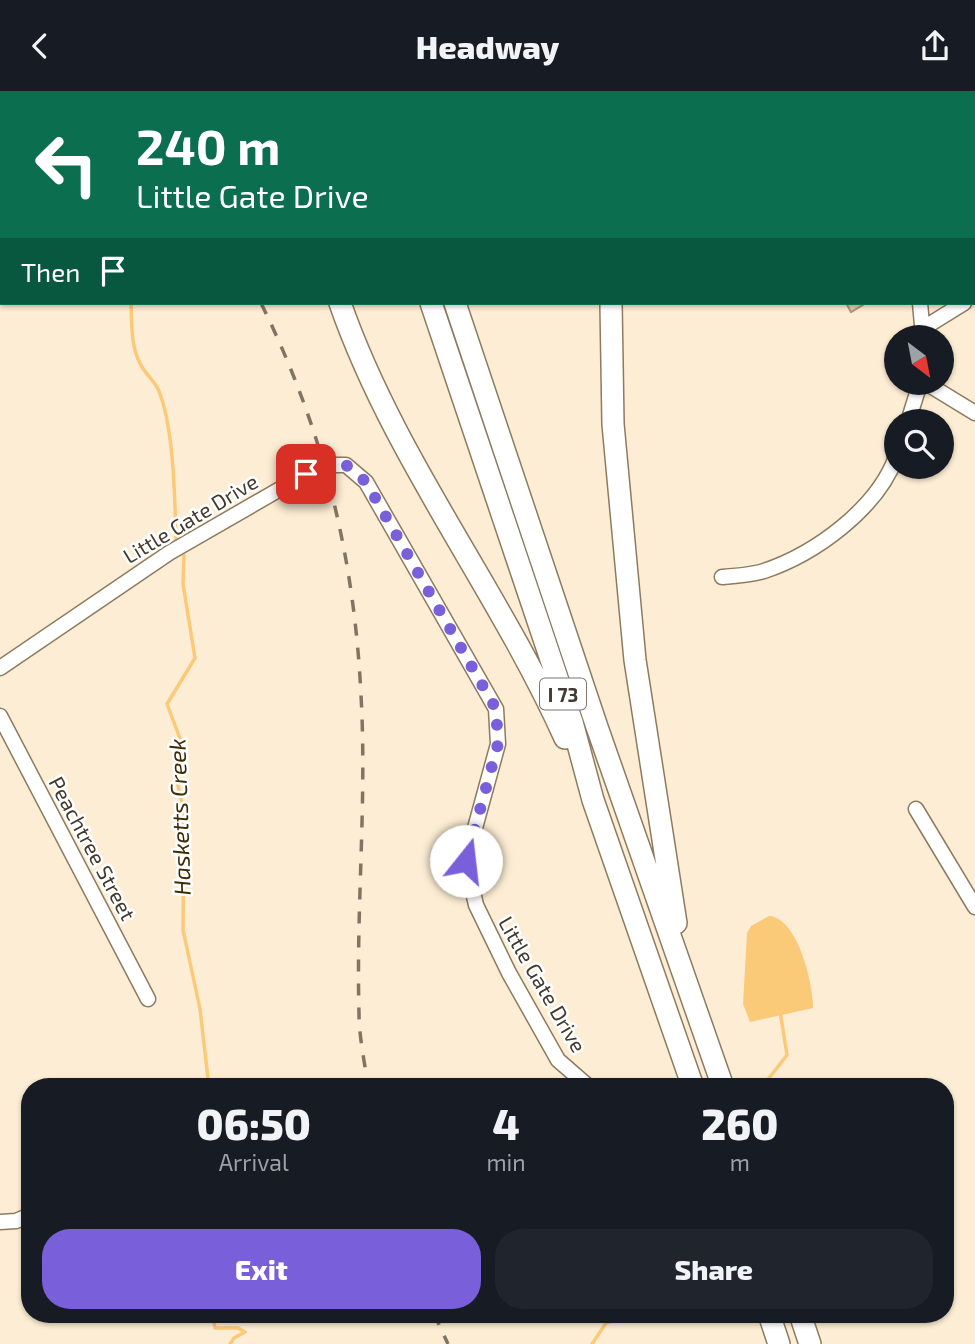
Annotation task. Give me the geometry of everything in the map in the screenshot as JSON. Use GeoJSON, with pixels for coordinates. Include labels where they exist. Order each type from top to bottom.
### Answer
{"type":"FeatureCollection","features":[{"type":"Feature","properties":{"kind":"highway"},"geometry":{"type":"LineString","coordinates":[[341,305],[354,342],[399,437],[542,686],[593,800]]}},
{"type":"Feature","properties":{"kind":"highway","name":"I 73"},"geometry":{"type":"LineString","coordinates":[[432,305],[572,722],[593,800],[690,1078]]}},
{"type":"Feature","properties":{"kind":"highway","name":"I 73"},"geometry":{"type":"LineString","coordinates":[[456,305],[624,806],[684,969],[720,1078]]}},
{"type":"Feature","properties":{"kind":"highway"},"geometry":{"type":"LineString","coordinates":[[612,305],[613,424],[635,660],[684,969]]}},
{"type":"Feature","properties":{"kind":"highway"},"geometry":{"type":"LineString","coordinates":[[772,1323],[779,1344]]}},
{"type":"Feature","properties":{"kind":"highway"},"geometry":{"type":"LineString","coordinates":[[803,1323],[810,1344]]}},
{"type":"Feature","properties":{"kind":"street"},"geometry":{"type":"LineString","coordinates":[[920,305],[922,325]]}},
{"type":"Feature","properties":{"kind":"street"},"geometry":{"type":"LineString","coordinates":[[934,325],[961,305]]}},
{"type":"Feature","properties":{"kind":"street"},"geometry":{"type":"LineString","coordinates":[[946,395],[975,413]]}},
{"type":"Feature","properties":{"kind":"street","name":"Little Gate Drive"},"geometry":{"type":"LineString","coordinates":[[0,668],[169,553],[306,474],[326,465],[346,465],[366,482],[496,709],[498,744],[466,861],[476,905],[509,973],[558,1061],[578,1078]]}},
{"type":"Feature","properties":{"kind":"street"},"geometry":{"type":"LineString","coordinates":[[722,577],[763,572],[824,540],[867,503],[884,476]]}},
{"type":"Feature","properties":{"kind":"street","name":"Peachtree Street"},"geometry":{"type":"LineString","coordinates":[[0,716],[148,999]]}},
{"type":"Feature","properties":{"kind":"street"},"geometry":{"type":"LineString","coordinates":[[916,809],[975,907]]}},
{"type":"Feature","properties":{"kind":"street"},"geometry":{"type":"LineString","coordinates":[[0,1222],[21,1219]]}},
{"type":"Feature","properties":{"kind":"shaded area"},"geometry":{"type":"Polygon","coordinates":[[[769,916],[788,928],[796,940],[807,969],[813,1008],[750,1022],[743,1004],[747,933],[751,926],[769,916]]]}},
{"type":"Feature","properties":{"kind":"building"},"geometry":{"type":"Polygon","coordinates":[[[847,305],[863,305],[851,312],[847,305]]]}},
{"type":"Feature","properties":{"kind":"waterway","name":"Hasketts Creek"},"geometry":{"type":"LineString","coordinates":[[131,305],[135,352],[158,389],[167,422],[173,463],[176,541]]}},
{"type":"Feature","properties":{"kind":"waterway","name":"Hasketts Creek"},"geometry":{"type":"LineString","coordinates":[[184,555],[183,584],[195,658],[167,704],[181,741],[174,768],[184,812],[183,930],[200,1009],[208,1078]]}},
{"type":"Feature","properties":{"kind":"waterway"},"geometry":{"type":"LineString","coordinates":[[769,1078],[787,1055],[780,1011]]}},
{"type":"Feature","properties":{"kind":"waterway","name":"Hasketts Creek"},"geometry":{"type":"LineString","coordinates":[[214,1323],[215,1328],[238,1328],[245,1332],[234,1338],[230,1344]]}},
{"type":"Feature","properties":{"kind":"waterway"},"geometry":{"type":"LineString","coordinates":[[592,1344],[606,1323]]}},
{"type":"Feature","properties":{"kind":"railway"},"geometry":{"type":"LineString","coordinates":[[262,305],[283,350],[318,445],[332,493],[351,592],[363,735],[358,973],[359,1022],[367,1078]]}},
{"type":"Feature","properties":{"kind":"railway"},"geometry":{"type":"LineString","coordinates":[[438,1323],[448,1344]]}},
{"type":"Feature","properties":{"kind":"route"},"geometry":{"type":"LineString","coordinates":[[306,474],[326,465],[346,465],[366,482],[496,709],[498,744],[466,861]]}}]}
